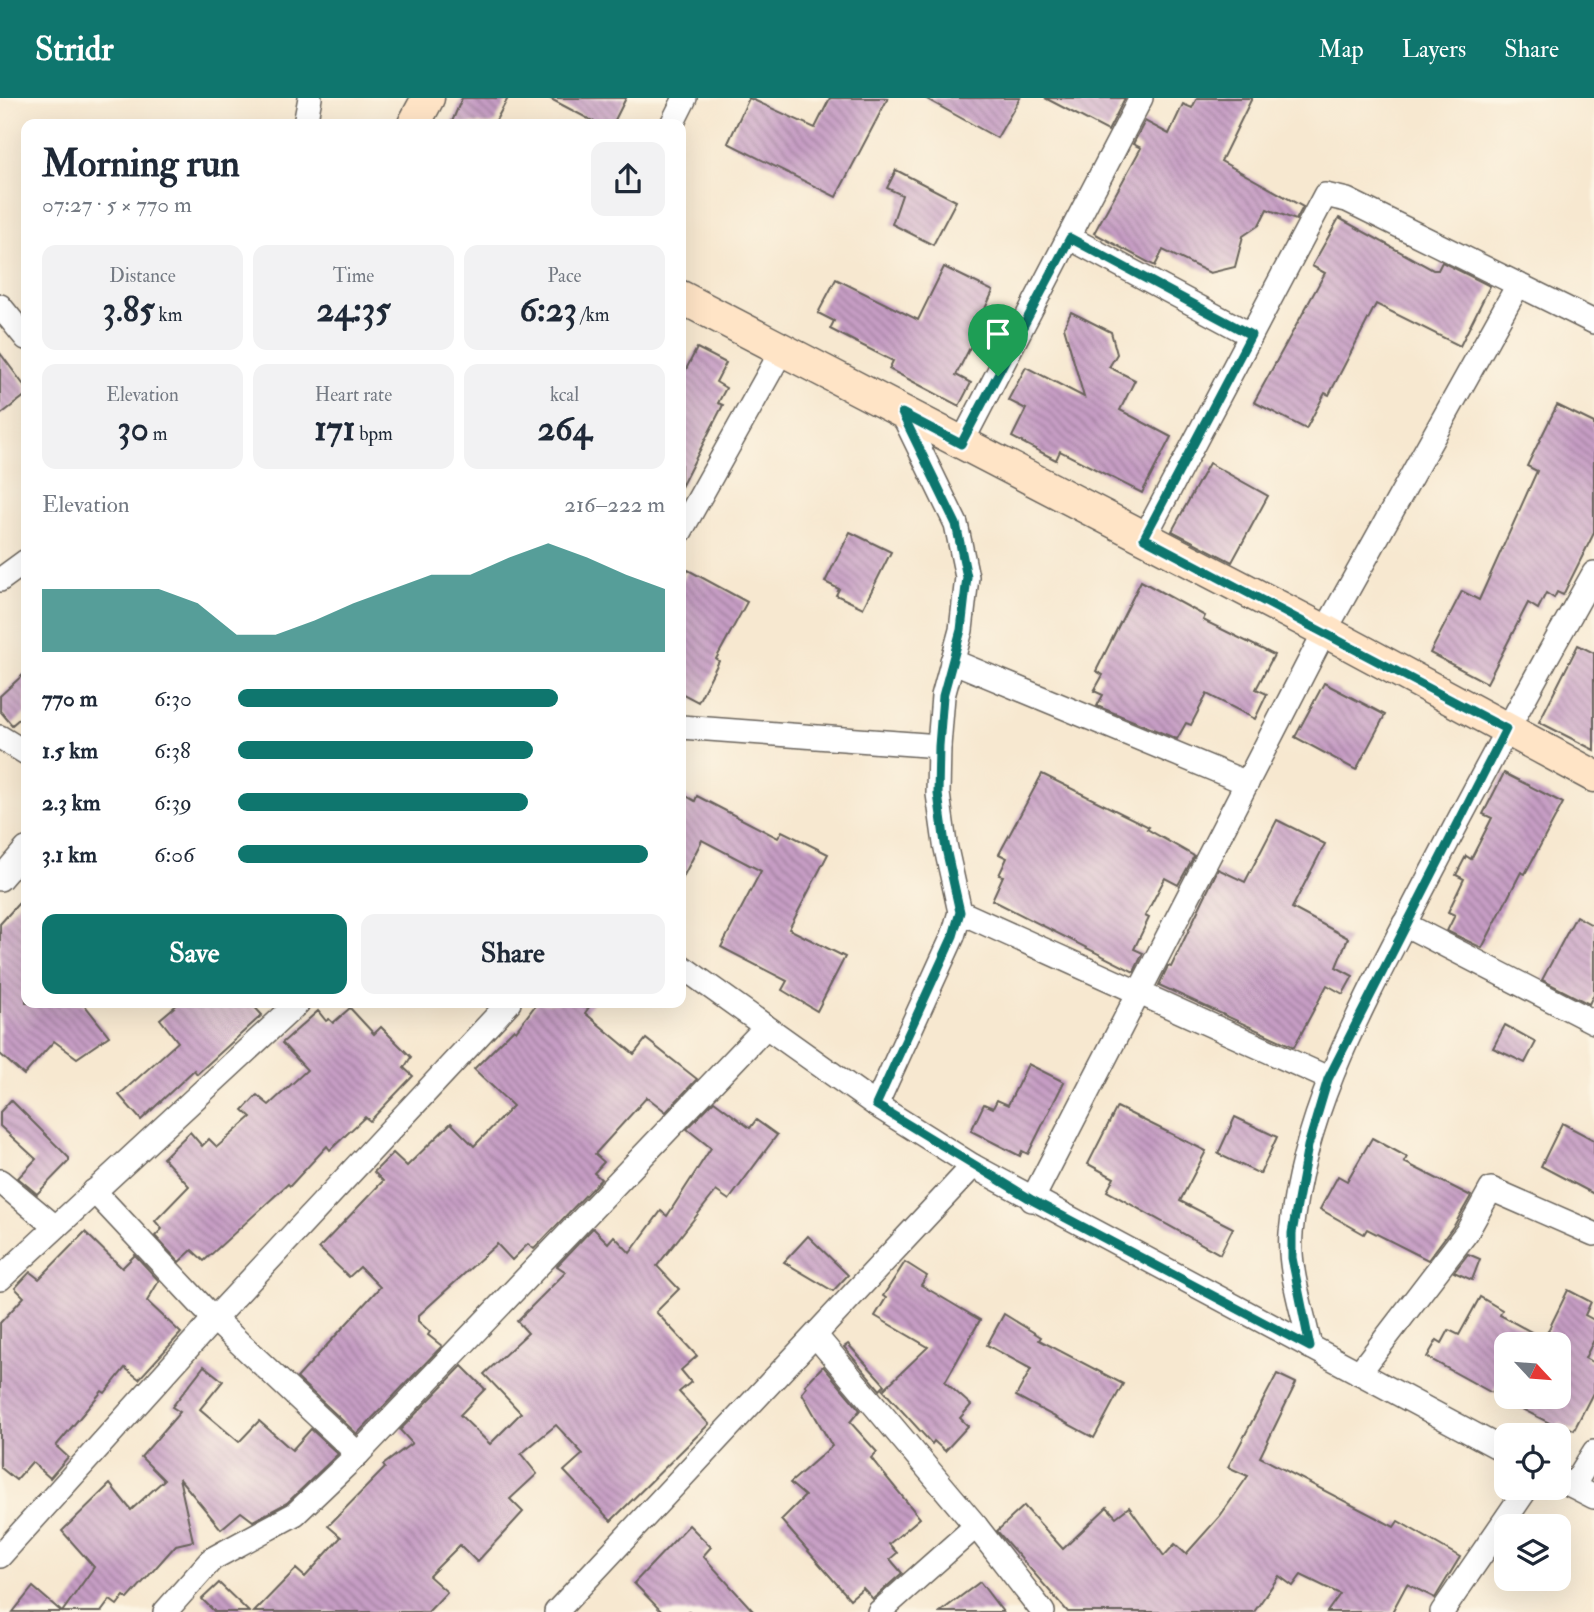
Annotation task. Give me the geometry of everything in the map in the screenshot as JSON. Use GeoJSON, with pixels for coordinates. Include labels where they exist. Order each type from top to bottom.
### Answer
{"type":"FeatureCollection","features":[{"type":"Feature","properties":{"kind":"street"},"geometry":{"type":"LineString","coordinates":[[307,119],[310,98]]}},
{"type":"Feature","properties":{"kind":"street"},"geometry":{"type":"LineString","coordinates":[[417,119],[428,98]]}},
{"type":"Feature","properties":{"kind":"street"},"geometry":{"type":"LineString","coordinates":[[674,119],[685,98]]}},
{"type":"Feature","properties":{"kind":"street"},"geometry":{"type":"LineString","coordinates":[[961,444],[1141,98]]}},
{"type":"Feature","properties":{"kind":"street"},"geometry":{"type":"LineString","coordinates":[[1144,538],[1325,195],[1347,200],[1594,322]]}},
{"type":"Feature","properties":{"kind":"street"},"geometry":{"type":"LineString","coordinates":[[1070,238],[1251,335]]}},
{"type":"Feature","properties":{"kind":"street"},"geometry":{"type":"LineString","coordinates":[[1032,1200],[1325,631],[1518,285]]}},
{"type":"Feature","properties":{"kind":"street"},"geometry":{"type":"LineString","coordinates":[[686,300],[781,352],[1325,631],[1594,776]]}},
{"type":"Feature","properties":{"kind":"street"},"geometry":{"type":"LineString","coordinates":[[0,306],[21,332]]}},
{"type":"Feature","properties":{"kind":"street"},"geometry":{"type":"LineString","coordinates":[[686,521],[781,352]]}},
{"type":"Feature","properties":{"kind":"street"},"geometry":{"type":"LineString","coordinates":[[876,1105],[953,936],[960,912],[945,844],[938,794],[939,746],[943,696],[961,630],[967,577],[956,524],[902,413]]}},
{"type":"Feature","properties":{"kind":"street"},"geometry":{"type":"LineString","coordinates":[[0,580],[21,565]]}},
{"type":"Feature","properties":{"kind":"street"},"geometry":{"type":"LineString","coordinates":[[1310,1347],[1292,1258],[1292,1233],[1308,1146],[1328,1079],[1404,924],[1506,729],[1594,573]]}},
{"type":"Feature","properties":{"kind":"street"},"geometry":{"type":"LineString","coordinates":[[952,661],[1247,783]]}},
{"type":"Feature","properties":{"kind":"street"},"geometry":{"type":"LineString","coordinates":[[686,727],[939,746]]}},
{"type":"Feature","properties":{"kind":"street"},"geometry":{"type":"LineString","coordinates":[[0,737],[21,750]]}},
{"type":"Feature","properties":{"kind":"street"},"geometry":{"type":"LineString","coordinates":[[0,879],[21,855]]}},
{"type":"Feature","properties":{"kind":"street"},"geometry":{"type":"LineString","coordinates":[[960,912],[1328,1079]]}},
{"type":"Feature","properties":{"kind":"street"},"geometry":{"type":"LineString","coordinates":[[1404,924],[1594,1022]]}},
{"type":"Feature","properties":{"kind":"street"},"geometry":{"type":"LineString","coordinates":[[686,970],[876,1105],[973,1166],[1032,1200],[1494,1445]]}},
{"type":"Feature","properties":{"kind":"street"},"geometry":{"type":"LineString","coordinates":[[0,1279],[291,1008]]}},
{"type":"Feature","properties":{"kind":"street"},"geometry":{"type":"LineString","coordinates":[[0,1556],[214,1319],[504,1008]]}},
{"type":"Feature","properties":{"kind":"street"},"geometry":{"type":"LineString","coordinates":[[165,1612],[212,1559],[295,1514],[358,1454],[765,1028]]}},
{"type":"Feature","properties":{"kind":"street"},"geometry":{"type":"LineString","coordinates":[[556,1612],[973,1166]]}},
{"type":"Feature","properties":{"kind":"street"},"geometry":{"type":"LineString","coordinates":[[0,1181],[54,1226]]}},
{"type":"Feature","properties":{"kind":"street"},"geometry":{"type":"LineString","coordinates":[[1359,1373],[1467,1231],[1491,1189],[1594,1234]]}},
{"type":"Feature","properties":{"kind":"street"},"geometry":{"type":"LineString","coordinates":[[94,1191],[214,1319],[358,1454]]}},
{"type":"Feature","properties":{"kind":"street"},"geometry":{"type":"LineString","coordinates":[[816,1335],[976,1526],[1043,1612]]}},
{"type":"Feature","properties":{"kind":"street"},"geometry":{"type":"LineString","coordinates":[[1571,1477],[1594,1451]]}},
{"type":"Feature","properties":{"kind":"street"},"geometry":{"type":"LineString","coordinates":[[1571,1486],[1594,1497]]}},
{"type":"Feature","properties":{"kind":"street"},"geometry":{"type":"LineString","coordinates":[[1442,1612],[1519,1500]]}},
{"type":"Feature","properties":{"kind":"street"},"geometry":{"type":"LineString","coordinates":[[879,1612],[976,1526]]}},
{"type":"Feature","properties":{"kind":"building"},"geometry":{"type":"Polygon","coordinates":[[[462,98],[508,98],[497,119],[453,119],[462,98]]]}},
{"type":"Feature","properties":{"kind":"building"},"geometry":{"type":"Polygon","coordinates":[[[549,98],[626,98],[616,119],[589,119],[549,98]]]}},
{"type":"Feature","properties":{"kind":"building"},"geometry":{"type":"Polygon","coordinates":[[[749,98],[815,128],[830,98],[888,98],[836,197],[728,143],[749,98]]]}},
{"type":"Feature","properties":{"kind":"building"},"geometry":{"type":"Polygon","coordinates":[[[925,98],[1020,98],[997,138],[925,98]]]}},
{"type":"Feature","properties":{"kind":"building"},"geometry":{"type":"Polygon","coordinates":[[[1045,98],[1125,98],[1108,131],[1045,98]]]}},
{"type":"Feature","properties":{"kind":"building"},"geometry":{"type":"Polygon","coordinates":[[[1197,98],[1252,98],[1221,161],[1303,207],[1296,220],[1267,209],[1259,225],[1243,236],[1235,267],[1210,273],[1163,250],[1155,266],[1094,233],[1141,148],[1133,144],[1145,121],[1169,134],[1183,104],[1192,108],[1197,98]]]}},
{"type":"Feature","properties":{"kind":"building"},"geometry":{"type":"Polygon","coordinates":[[[896,170],[956,201],[933,245],[892,224],[902,195],[887,188],[896,170]]]}},
{"type":"Feature","properties":{"kind":"building"},"geometry":{"type":"Polygon","coordinates":[[[1339,218],[1433,270],[1438,270],[1442,262],[1490,286],[1460,346],[1376,304],[1329,395],[1325,393],[1306,429],[1254,402],[1325,273],[1312,266],[1339,218]]]}},
{"type":"Feature","properties":{"kind":"building"},"geometry":{"type":"Polygon","coordinates":[[[944,267],[993,291],[984,311],[988,312],[956,375],[971,383],[959,406],[889,369],[893,361],[830,329],[834,321],[818,313],[836,279],[918,320],[944,267]]]}},
{"type":"Feature","properties":{"kind":"building"},"geometry":{"type":"Polygon","coordinates":[[[1071,312],[1111,332],[1117,354],[1109,367],[1135,380],[1120,410],[1171,437],[1142,493],[1060,451],[1056,460],[1012,437],[1026,409],[1008,400],[1026,367],[1084,397],[1064,327],[1071,312]]]}},
{"type":"Feature","properties":{"kind":"building"},"geometry":{"type":"Polygon","coordinates":[[[697,348],[726,363],[716,382],[726,388],[718,403],[723,405],[686,477],[686,369],[697,348]]]}},
{"type":"Feature","properties":{"kind":"building"},"geometry":{"type":"Polygon","coordinates":[[[0,353],[21,381],[21,399],[0,415],[0,353]]]}},
{"type":"Feature","properties":{"kind":"building"},"geometry":{"type":"Polygon","coordinates":[[[1557,405],[1594,423],[1594,533],[1563,595],[1557,592],[1554,598],[1546,593],[1538,609],[1528,603],[1487,683],[1430,653],[1462,591],[1479,600],[1537,471],[1527,466],[1557,405]]]}},
{"type":"Feature","properties":{"kind":"building"},"geometry":{"type":"Polygon","coordinates":[[[1209,463],[1268,496],[1232,562],[1172,531],[1209,463]]]}},
{"type":"Feature","properties":{"kind":"building"},"geometry":{"type":"Polygon","coordinates":[[[850,532],[891,552],[863,608],[836,595],[839,589],[825,582],[850,532]]]}},
{"type":"Feature","properties":{"kind":"building"},"geometry":{"type":"Polygon","coordinates":[[[688,570],[747,602],[716,659],[719,661],[698,702],[686,696],[688,570]]]}},
{"type":"Feature","properties":{"kind":"building"},"geometry":{"type":"Polygon","coordinates":[[[1141,581],[1205,616],[1203,620],[1274,655],[1256,689],[1267,694],[1255,719],[1207,694],[1191,725],[1186,723],[1177,739],[1097,706],[1103,695],[1094,691],[1103,675],[1096,671],[1141,581]]]}},
{"type":"Feature","properties":{"kind":"building"},"geometry":{"type":"Polygon","coordinates":[[[1578,645],[1594,653],[1594,750],[1539,722],[1578,645]]]}},
{"type":"Feature","properties":{"kind":"building"},"geometry":{"type":"Polygon","coordinates":[[[21,677],[21,717],[12,725],[0,711],[0,696],[21,677]]]}},
{"type":"Feature","properties":{"kind":"building"},"geometry":{"type":"Polygon","coordinates":[[[1324,683],[1385,715],[1356,770],[1295,737],[1324,683]]]}},
{"type":"Feature","properties":{"kind":"building"},"geometry":{"type":"Polygon","coordinates":[[[1504,773],[1563,803],[1525,874],[1521,872],[1482,948],[1447,931],[1455,915],[1448,912],[1464,879],[1456,875],[1466,856],[1471,859],[1492,818],[1483,814],[1504,773]]]}},
{"type":"Feature","properties":{"kind":"building"},"geometry":{"type":"Polygon","coordinates":[[[1042,774],[1149,827],[1147,829],[1194,856],[1178,885],[1165,878],[1145,916],[1149,918],[1134,949],[1143,953],[1134,972],[992,900],[1003,876],[999,875],[1007,858],[999,854],[1042,774]]]}},
{"type":"Feature","properties":{"kind":"building"},"geometry":{"type":"Polygon","coordinates":[[[686,796],[695,801],[697,796],[778,838],[782,831],[828,854],[789,929],[845,957],[817,1011],[782,990],[787,981],[721,947],[761,871],[702,840],[686,871],[686,796]]]}},
{"type":"Feature","properties":{"kind":"building"},"geometry":{"type":"Polygon","coordinates":[[[1277,820],[1325,844],[1292,908],[1348,938],[1336,967],[1353,976],[1343,994],[1327,985],[1294,1047],[1159,985],[1168,966],[1171,967],[1218,869],[1245,882],[1277,820]]]}},
{"type":"Feature","properties":{"kind":"building"},"geometry":{"type":"Polygon","coordinates":[[[21,901],[21,1008],[87,1008],[109,1036],[77,1058],[54,1041],[24,1075],[0,1054],[0,924],[21,901]]]}},
{"type":"Feature","properties":{"kind":"building"},"geometry":{"type":"Polygon","coordinates":[[[1576,916],[1594,926],[1594,994],[1589,1004],[1542,980],[1576,916]]]}},
{"type":"Feature","properties":{"kind":"building"},"geometry":{"type":"Polygon","coordinates":[[[173,1008],[256,1008],[262,1015],[197,1074],[194,1070],[141,1120],[119,1095],[178,1042],[160,1019],[173,1008]]]}},
{"type":"Feature","properties":{"kind":"building"},"geometry":{"type":"Polygon","coordinates":[[[350,1008],[374,1034],[381,1027],[411,1057],[404,1068],[413,1076],[370,1121],[365,1117],[330,1150],[327,1146],[290,1186],[288,1184],[204,1261],[192,1250],[179,1262],[155,1236],[162,1229],[155,1221],[189,1186],[163,1158],[190,1132],[202,1146],[209,1139],[217,1147],[251,1117],[243,1110],[257,1095],[269,1105],[307,1070],[282,1043],[318,1011],[326,1021],[329,1019],[333,1023],[350,1008]]]}},
{"type":"Feature","properties":{"kind":"building"},"geometry":{"type":"Polygon","coordinates":[[[533,1008],[588,1008],[585,1013],[634,1054],[646,1039],[697,1079],[666,1112],[647,1097],[595,1154],[604,1162],[594,1173],[601,1179],[534,1249],[528,1244],[512,1260],[497,1244],[418,1316],[418,1321],[430,1332],[428,1335],[442,1346],[357,1434],[297,1378],[380,1287],[360,1267],[349,1277],[319,1248],[383,1181],[374,1172],[393,1153],[407,1166],[451,1123],[474,1146],[513,1106],[474,1069],[514,1029],[516,1031],[533,1008]]]}},
{"type":"Feature","properties":{"kind":"building"},"geometry":{"type":"Polygon","coordinates":[[[1505,1025],[1536,1042],[1525,1063],[1493,1048],[1505,1025]]]}},
{"type":"Feature","properties":{"kind":"building"},"geometry":{"type":"Polygon","coordinates":[[[1028,1064],[1064,1082],[1028,1154],[1022,1151],[1020,1156],[971,1131],[984,1104],[993,1108],[997,1100],[1008,1105],[1028,1064]]]}},
{"type":"Feature","properties":{"kind":"building"},"geometry":{"type":"Polygon","coordinates":[[[11,1100],[69,1158],[37,1194],[18,1178],[36,1159],[0,1126],[0,1112],[11,1100]]]}},
{"type":"Feature","properties":{"kind":"building"},"geometry":{"type":"Polygon","coordinates":[[[714,1101],[750,1128],[756,1120],[777,1135],[729,1200],[716,1191],[657,1266],[679,1289],[656,1312],[697,1356],[681,1370],[691,1382],[679,1392],[709,1424],[611,1521],[564,1471],[583,1454],[556,1425],[521,1454],[537,1474],[510,1499],[523,1512],[477,1562],[460,1545],[429,1576],[447,1592],[428,1612],[254,1612],[296,1569],[305,1577],[341,1537],[328,1526],[385,1468],[383,1465],[412,1443],[400,1430],[462,1366],[485,1389],[460,1415],[490,1444],[521,1413],[484,1374],[528,1333],[517,1321],[566,1272],[557,1266],[593,1228],[608,1243],[614,1236],[630,1253],[661,1211],[667,1216],[711,1148],[687,1129],[714,1101]]]}},
{"type":"Feature","properties":{"kind":"building"},"geometry":{"type":"Polygon","coordinates":[[[1117,1107],[1206,1151],[1180,1201],[1233,1228],[1220,1254],[1107,1191],[1114,1178],[1088,1164],[1117,1107]]]}},
{"type":"Feature","properties":{"kind":"building"},"geometry":{"type":"Polygon","coordinates":[[[1235,1117],[1277,1137],[1260,1174],[1218,1154],[1235,1117]]]}},
{"type":"Feature","properties":{"kind":"building"},"geometry":{"type":"Polygon","coordinates":[[[1562,1123],[1594,1140],[1594,1194],[1541,1166],[1562,1123]]]}},
{"type":"Feature","properties":{"kind":"building"},"geometry":{"type":"Polygon","coordinates":[[[1372,1138],[1407,1157],[1404,1162],[1471,1196],[1455,1224],[1428,1260],[1367,1229],[1364,1234],[1320,1209],[1338,1176],[1347,1181],[1372,1138]]]}},
{"type":"Feature","properties":{"kind":"building"},"geometry":{"type":"Polygon","coordinates":[[[85,1232],[122,1268],[135,1255],[159,1281],[147,1301],[181,1333],[139,1379],[125,1368],[105,1393],[102,1391],[56,1446],[68,1457],[50,1478],[32,1462],[16,1480],[0,1467],[0,1323],[24,1297],[15,1288],[30,1272],[39,1279],[85,1232]]]}},
{"type":"Feature","properties":{"kind":"building"},"geometry":{"type":"Polygon","coordinates":[[[808,1236],[848,1275],[833,1291],[784,1262],[808,1236]]]}},
{"type":"Feature","properties":{"kind":"building"},"geometry":{"type":"Polygon","coordinates":[[[1468,1254],[1480,1259],[1472,1280],[1454,1272],[1468,1254]]]}},
{"type":"Feature","properties":{"kind":"building"},"geometry":{"type":"Polygon","coordinates":[[[905,1262],[927,1276],[921,1285],[980,1320],[945,1382],[971,1405],[960,1418],[968,1426],[945,1451],[934,1441],[932,1444],[883,1390],[928,1347],[875,1316],[886,1298],[883,1296],[905,1262]]]}},
{"type":"Feature","properties":{"kind":"building"},"geometry":{"type":"Polygon","coordinates":[[[1568,1290],[1591,1302],[1585,1315],[1594,1320],[1594,1340],[1585,1358],[1594,1363],[1594,1391],[1574,1430],[1571,1429],[1571,1423],[1549,1423],[1522,1409],[1572,1409],[1572,1332],[1547,1332],[1568,1290]]]}},
{"type":"Feature","properties":{"kind":"building"},"geometry":{"type":"Polygon","coordinates":[[[1480,1297],[1502,1310],[1500,1315],[1531,1332],[1494,1332],[1492,1393],[1427,1357],[1437,1340],[1442,1343],[1449,1330],[1459,1335],[1480,1297]]]}},
{"type":"Feature","properties":{"kind":"building"},"geometry":{"type":"Polygon","coordinates":[[[1004,1314],[1041,1337],[1039,1340],[1123,1384],[1094,1438],[1016,1396],[1031,1369],[987,1345],[1004,1314]]]}},
{"type":"Feature","properties":{"kind":"building"},"geometry":{"type":"Polygon","coordinates":[[[848,1344],[885,1385],[880,1390],[844,1347],[848,1344]]]}},
{"type":"Feature","properties":{"kind":"building"},"geometry":{"type":"Polygon","coordinates":[[[204,1366],[223,1381],[200,1409],[239,1442],[259,1421],[292,1450],[311,1429],[338,1454],[287,1503],[253,1521],[241,1512],[221,1529],[179,1478],[193,1541],[176,1545],[128,1599],[124,1596],[117,1605],[110,1600],[101,1612],[62,1612],[94,1567],[62,1531],[110,1484],[131,1510],[164,1480],[141,1457],[180,1412],[172,1407],[204,1366]]]}},
{"type":"Feature","properties":{"kind":"building"},"geometry":{"type":"Polygon","coordinates":[[[823,1366],[860,1410],[850,1422],[877,1452],[871,1458],[920,1518],[889,1544],[897,1553],[890,1559],[902,1573],[873,1599],[863,1588],[850,1599],[781,1520],[805,1496],[790,1483],[832,1446],[802,1393],[807,1387],[805,1385],[823,1366]]]}},
{"type":"Feature","properties":{"kind":"building"},"geometry":{"type":"Polygon","coordinates":[[[1277,1374],[1296,1383],[1260,1457],[1394,1527],[1398,1521],[1460,1557],[1435,1598],[1407,1584],[1392,1612],[1327,1612],[1340,1594],[1301,1575],[1293,1586],[1279,1576],[1254,1612],[1068,1612],[997,1531],[1024,1506],[1063,1549],[1107,1507],[1116,1517],[1129,1507],[1164,1556],[1175,1544],[1186,1554],[1220,1516],[1248,1476],[1228,1467],[1277,1374]]]}},
{"type":"Feature","properties":{"kind":"building"},"geometry":{"type":"Polygon","coordinates":[[[689,1525],[711,1547],[703,1556],[754,1612],[662,1612],[634,1583],[689,1525]]]}},
{"type":"Feature","properties":{"kind":"building"},"geometry":{"type":"Polygon","coordinates":[[[980,1582],[1003,1612],[940,1612],[980,1582]]]}},
{"type":"Feature","properties":{"kind":"building"},"geometry":{"type":"Polygon","coordinates":[[[219,1583],[249,1612],[215,1612],[202,1599],[219,1583]]]}},
{"type":"Feature","properties":{"kind":"building"},"geometry":{"type":"Polygon","coordinates":[[[33,1587],[62,1612],[13,1612],[33,1587]]]}},
{"type":"Feature","properties":{"kind":"route"},"geometry":{"type":"LineString","coordinates":[[1070,238],[1251,335],[1144,538],[1325,631],[1506,729],[1404,924],[1328,1079],[1308,1146],[1292,1233],[1292,1258],[1310,1347],[1032,1200],[876,1105],[953,936],[960,912],[945,844],[938,794],[939,746],[943,696],[961,630],[967,577],[956,524],[902,413],[961,444],[998,376],[1070,238]]}}]}
